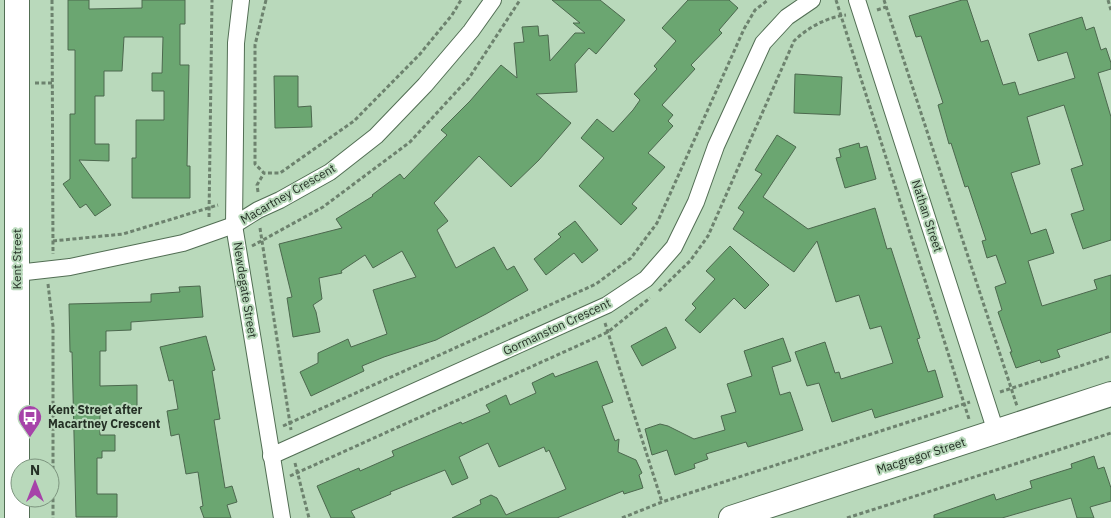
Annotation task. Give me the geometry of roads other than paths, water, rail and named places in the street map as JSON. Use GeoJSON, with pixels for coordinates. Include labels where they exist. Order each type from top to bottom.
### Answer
{"type":"FeatureCollection","features":[{"type":"Feature","properties":{"kind":"main road","name":"Kent Street"},"geometry":{"type":"LineString","coordinates":[[17,0],[17,518]]}},
{"type":"Feature","properties":{"kind":"main road","name":"Macgregor Street"},"geometry":{"type":"LineString","coordinates":[[731,518],[1111,394]]}},
{"type":"Feature","properties":{"kind":"street","name":"Newdegate Street"},"geometry":{"type":"LineString","coordinates":[[241,0],[236,43],[234,226],[282,518]]}},
{"type":"Feature","properties":{"kind":"street","name":"Macartney Crescent"},"geometry":{"type":"LineString","coordinates":[[17,273],[54,269],[123,257],[184,243],[234,226],[258,210],[330,172],[376,136],[471,31],[492,0]]}},
{"type":"Feature","properties":{"kind":"street","name":"Gormanston Crescent"},"geometry":{"type":"LineString","coordinates":[[272,456],[600,308],[646,279],[674,247],[696,202],[716,146],[763,43],[787,17],[812,0]]}},
{"type":"Feature","properties":{"kind":"street","name":"Nathan Street"},"geometry":{"type":"LineString","coordinates":[[859,7],[985,396],[986,436]]}},
{"type":"Feature","properties":{"kind":"place","name":"Kent Street after Macartney Crescent"},"geometry":{"type":"Point","coordinates":[30,438]}}]}
